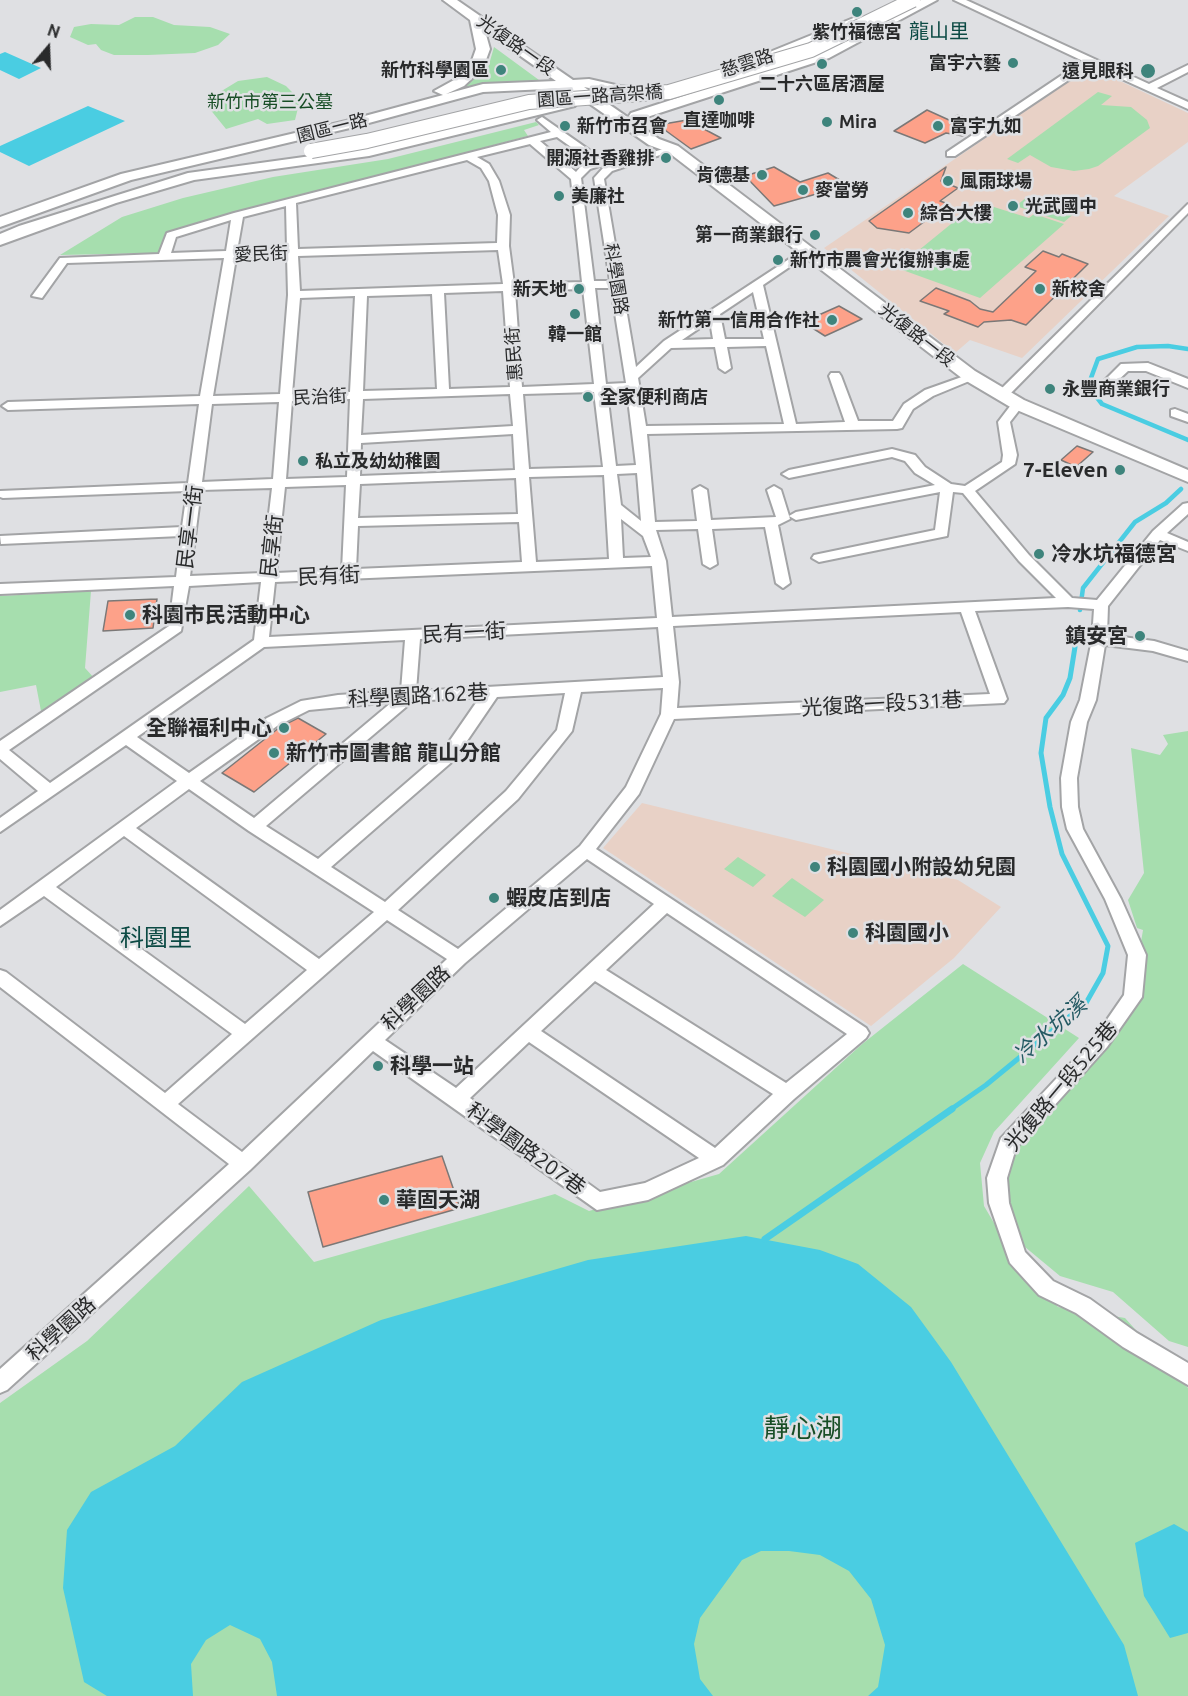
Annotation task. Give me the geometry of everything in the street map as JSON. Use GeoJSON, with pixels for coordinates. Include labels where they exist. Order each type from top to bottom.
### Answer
{"type":"FeatureCollection","features":[{"type":"Feature","properties":{"kind":"street","name":"光復路一段"},"geometry":{"type":"LineString","coordinates":[[449,0],[571,83]]}},
{"type":"Feature","properties":{"kind":"street","name":"光復路一段"},"geometry":{"type":"LineString","coordinates":[[469,0],[654,142],[673,149],[973,377],[1018,404],[1188,477]]}},
{"type":"Feature","properties":{"kind":"street","name":"慈雲路"},"geometry":{"type":"LineString","coordinates":[[589,92],[643,91],[684,82],[805,44],[898,0]]}},
{"type":"Feature","properties":{"kind":"street","name":"園區一路高架橋"},"geometry":{"type":"LineString","coordinates":[[192,169],[311,151],[378,138],[529,102],[639,96],[669,92],[811,50],[913,0]]}},
{"type":"Feature","properties":{"kind":"street","name":"慈雲路"},"geometry":{"type":"LineString","coordinates":[[636,116],[824,54],[931,0]]}},
{"type":"Feature","properties":{"kind":"street"},"geometry":{"type":"LineString","coordinates":[[959,0],[1188,106]]}},
{"type":"Feature","properties":{"kind":"street"},"geometry":{"type":"LineString","coordinates":[[387,114],[459,83],[476,68],[483,49],[476,18]]}},
{"type":"Feature","properties":{"kind":"street"},"geometry":{"type":"LineString","coordinates":[[858,20],[878,26]]}},
{"type":"Feature","properties":{"kind":"street"},"geometry":{"type":"LineString","coordinates":[[951,154],[1091,60]]}},
{"type":"Feature","properties":{"kind":"street"},"geometry":{"type":"LineString","coordinates":[[1150,88],[1188,68]]}},
{"type":"Feature","properties":{"kind":"street","name":"園區一路"},"geometry":{"type":"LineString","coordinates":[[0,240],[24,229],[111,200],[192,169],[483,88],[571,83],[589,92]]}},
{"type":"Feature","properties":{"kind":"street","name":"光復路一段"},"geometry":{"type":"LineString","coordinates":[[589,92],[636,116],[667,138],[673,149]]}},
{"type":"Feature","properties":{"kind":"street","name":"園區一路"},"geometry":{"type":"LineString","coordinates":[[0,222],[56,200],[126,177],[369,152],[549,106],[589,92]]}},
{"type":"Feature","properties":{"kind":"street"},"geometry":{"type":"LineString","coordinates":[[542,120],[599,162]]}},
{"type":"Feature","properties":{"kind":"street"},"geometry":{"type":"LineString","coordinates":[[164,257],[171,236],[238,215],[559,133]]}},
{"type":"Feature","properties":{"kind":"street"},"geometry":{"type":"LineString","coordinates":[[531,140],[576,178],[586,167],[599,162],[652,150],[673,149]]}},
{"type":"Feature","properties":{"kind":"street","name":"科學園路"},"geometry":{"type":"LineString","coordinates":[[0,1383],[243,1164],[459,958],[586,850],[633,790],[669,714],[671,682],[659,561],[650,530],[640,430],[599,178],[608,169],[673,149]]}},
{"type":"Feature","properties":{"kind":"street","name":"惠民街"},"geometry":{"type":"LineString","coordinates":[[468,156],[485,166],[494,181],[504,215],[503,246],[509,288],[529,566]]}},
{"type":"Feature","properties":{"kind":"street","name":"科學園路"},"geometry":{"type":"LineString","coordinates":[[576,178],[602,388],[614,507],[616,563]]}},
{"type":"Feature","properties":{"kind":"street","name":"民享街"},"geometry":{"type":"LineString","coordinates":[[261,642],[287,398],[294,294],[291,202]]}},
{"type":"Feature","properties":{"kind":"street"},"geometry":{"type":"LineString","coordinates":[[1002,395],[1188,207]]}},
{"type":"Feature","properties":{"kind":"street","name":"民享一街"},"geometry":{"type":"LineString","coordinates":[[0,750],[176,628],[215,337],[238,215]]}},
{"type":"Feature","properties":{"kind":"street","name":"愛民街"},"geometry":{"type":"LineString","coordinates":[[38,296],[63,260],[503,246]]}},
{"type":"Feature","properties":{"kind":"street"},"geometry":{"type":"LineString","coordinates":[[632,382],[668,344],[806,251]]}},
{"type":"Feature","properties":{"kind":"street"},"geometry":{"type":"LineString","coordinates":[[294,294],[616,284]]}},
{"type":"Feature","properties":{"kind":"street"},"geometry":{"type":"LineString","coordinates":[[757,284],[791,428]]}},
{"type":"Feature","properties":{"kind":"street"},"geometry":{"type":"LineString","coordinates":[[438,290],[443,393]]}},
{"type":"Feature","properties":{"kind":"street"},"geometry":{"type":"LineString","coordinates":[[349,575],[361,292]]}},
{"type":"Feature","properties":{"kind":"street"},"geometry":{"type":"LineString","coordinates":[[714,313],[725,368]]}},
{"type":"Feature","properties":{"kind":"street"},"geometry":{"type":"LineString","coordinates":[[668,344],[771,342]]}},
{"type":"Feature","properties":{"kind":"street"},"geometry":{"type":"LineString","coordinates":[[1109,382],[1125,367],[1148,367],[1188,384]]}},
{"type":"Feature","properties":{"kind":"street"},"geometry":{"type":"LineString","coordinates":[[835,376],[853,425]]}},
{"type":"Feature","properties":{"kind":"street"},"geometry":{"type":"LineString","coordinates":[[640,430],[897,424],[908,407],[928,393],[973,377]]}},
{"type":"Feature","properties":{"kind":"street","name":"民治街"},"geometry":{"type":"LineString","coordinates":[[8,406],[602,388],[632,382]]}},
{"type":"Feature","properties":{"kind":"street"},"geometry":{"type":"LineString","coordinates":[[796,516],[947,487],[967,490],[1008,464],[1010,455],[1004,422],[1018,404]]}},
{"type":"Feature","properties":{"kind":"street"},"geometry":{"type":"LineString","coordinates":[[1175,412],[1188,418]]}},
{"type":"Feature","properties":{"kind":"street"},"geometry":{"type":"LineString","coordinates":[[355,439],[518,430]]}},
{"type":"Feature","properties":{"kind":"street"},"geometry":{"type":"LineString","coordinates":[[789,474],[892,453],[910,458],[920,470],[947,487]]}},
{"type":"Feature","properties":{"kind":"street"},"geometry":{"type":"LineString","coordinates":[[3,494],[643,469]]}},
{"type":"Feature","properties":{"kind":"street"},"geometry":{"type":"LineString","coordinates":[[819,558],[942,533],[947,487]]}},
{"type":"Feature","properties":{"kind":"street"},"geometry":{"type":"LineString","coordinates":[[700,490],[710,564]]}},
{"type":"Feature","properties":{"kind":"street"},"geometry":{"type":"LineString","coordinates":[[614,507],[650,530],[705,525],[771,523],[783,519],[774,490]]}},
{"type":"Feature","properties":{"kind":"street"},"geometry":{"type":"LineString","coordinates":[[967,490],[1024,558],[1068,602]]}},
{"type":"Feature","properties":{"kind":"street"},"geometry":{"type":"LineString","coordinates":[[666,623],[1068,602],[1101,605],[1158,534],[1188,507]]}},
{"type":"Feature","properties":{"kind":"street"},"geometry":{"type":"LineString","coordinates":[[351,522],[526,518]]}},
{"type":"Feature","properties":{"kind":"street"},"geometry":{"type":"LineString","coordinates":[[771,523],[783,583]]}},
{"type":"Feature","properties":{"kind":"street"},"geometry":{"type":"LineString","coordinates":[[1,540],[190,531]]}},
{"type":"Feature","properties":{"kind":"street"},"geometry":{"type":"LineString","coordinates":[[1158,534],[1188,548]]}},
{"type":"Feature","properties":{"kind":"street","name":"民有街"},"geometry":{"type":"LineString","coordinates":[[0,590],[183,584],[659,561]]}},
{"type":"Feature","properties":{"kind":"street","name":"光復路一段525巷"},"geometry":{"type":"LineString","coordinates":[[1101,605],[1099,639],[1088,700],[1079,722],[1069,778],[1070,807],[1075,829],[1113,899],[1137,955],[1133,997],[1101,1042],[1008,1144],[997,1178],[999,1203],[1017,1257],[1046,1288],[1083,1306],[1130,1340],[1188,1375]]}},
{"type":"Feature","properties":{"kind":"street","name":"光復路一段531巷"},"geometry":{"type":"LineString","coordinates":[[669,714],[999,699],[967,608]]}},
{"type":"Feature","properties":{"kind":"street","name":"民有一街"},"geometry":{"type":"LineString","coordinates":[[261,642],[666,623]]}},
{"type":"Feature","properties":{"kind":"street"},"geometry":{"type":"LineString","coordinates":[[255,827],[408,697],[412,635]]}},
{"type":"Feature","properties":{"kind":"street"},"geometry":{"type":"LineString","coordinates":[[1099,639],[1154,646],[1188,656]]}},
{"type":"Feature","properties":{"kind":"street"},"geometry":{"type":"LineString","coordinates":[[0,826],[261,642]]}},
{"type":"Feature","properties":{"kind":"street","name":"科學園路162巷"},"geometry":{"type":"LineString","coordinates":[[0,919],[272,722],[306,705],[338,700],[671,682]]}},
{"type":"Feature","properties":{"kind":"street"},"geometry":{"type":"LineString","coordinates":[[165,1104],[386,911],[512,795],[564,731],[574,688]]}},
{"type":"Feature","properties":{"kind":"street"},"geometry":{"type":"LineString","coordinates":[[319,868],[448,756],[492,692]]}},
{"type":"Feature","properties":{"kind":"street"},"geometry":{"type":"LineString","coordinates":[[126,737],[255,827],[459,958]]}},
{"type":"Feature","properties":{"kind":"street"},"geometry":{"type":"LineString","coordinates":[[0,750],[49,791]]}},
{"type":"Feature","properties":{"kind":"street"},"geometry":{"type":"LineString","coordinates":[[124,828],[319,969]]}},
{"type":"Feature","properties":{"kind":"street"},"geometry":{"type":"LineString","coordinates":[[457,1099],[666,903],[586,850]]}},
{"type":"Feature","properties":{"kind":"street"},"geometry":{"type":"LineString","coordinates":[[44,887],[245,1034]]}},
{"type":"Feature","properties":{"kind":"street","name":"科學園路207巷"},"geometry":{"type":"LineString","coordinates":[[371,1040],[457,1099],[597,1202],[648,1191],[717,1160],[787,1093],[860,1033],[666,903]]}},
{"type":"Feature","properties":{"kind":"street"},"geometry":{"type":"LineString","coordinates":[[593,971],[787,1093]]}},
{"type":"Feature","properties":{"kind":"street"},"geometry":{"type":"LineString","coordinates":[[0,976],[243,1164]]}},
{"type":"Feature","properties":{"kind":"street"},"geometry":{"type":"LineString","coordinates":[[528,1032],[717,1160]]}},
{"type":"Feature","properties":{"kind":"shaded area","name":"光武國中"},"geometry":{"type":"Polygon","coordinates":[[[1090,67],[1188,113],[1188,142],[1114,196],[1169,216],[1022,358],[970,340],[955,353],[824,248],[1090,67]]]}},
{"type":"Feature","properties":{"kind":"shaded area","name":"科園國小"},"geometry":{"type":"Polygon","coordinates":[[[642,803],[958,880],[1001,907],[954,958],[871,1026],[603,848],[642,803]]]}},
{"type":"Feature","properties":{"kind":"green space","name":"新竹市第三公墓"},"geometry":{"type":"Polygon","coordinates":[[[135,17],[153,17],[174,25],[210,27],[230,34],[218,45],[195,53],[148,55],[114,55],[101,50],[96,44],[88,45],[70,37],[74,27],[91,24],[119,25],[135,17]]]}},
{"type":"Feature","properties":{"kind":"green space"},"geometry":{"type":"Polygon","coordinates":[[[494,47],[539,80],[487,85],[458,92],[488,68],[494,47]]]}},
{"type":"Feature","properties":{"kind":"green space","name":"新竹市第三公墓"},"geometry":{"type":"Polygon","coordinates":[[[267,77],[286,86],[300,100],[295,120],[267,124],[258,119],[226,129],[209,108],[215,95],[238,81],[267,77]]]}},
{"type":"Feature","properties":{"kind":"green space"},"geometry":{"type":"Polygon","coordinates":[[[1098,92],[1112,96],[1101,105],[1131,107],[1147,120],[1150,128],[1098,166],[1089,169],[1074,171],[1051,167],[1030,155],[1018,163],[1007,159],[1098,92]]]}},
{"type":"Feature","properties":{"kind":"green space"},"geometry":{"type":"Polygon","coordinates":[[[536,122],[539,125],[524,130],[528,136],[236,213],[166,234],[158,253],[60,255],[122,217],[183,198],[273,177],[388,159],[536,122]]]}},
{"type":"Feature","properties":{"kind":"green space"},"geometry":{"type":"Polygon","coordinates":[[[1028,196],[1076,212],[1064,222],[1016,206],[1028,196]]]}},
{"type":"Feature","properties":{"kind":"green space"},"geometry":{"type":"Polygon","coordinates":[[[978,202],[1029,218],[1034,214],[1064,224],[980,298],[897,268],[978,202]]]}},
{"type":"Feature","properties":{"kind":"green space"},"geometry":{"type":"Polygon","coordinates":[[[91,591],[85,668],[95,679],[41,711],[36,685],[0,692],[0,596],[91,591]]]}},
{"type":"Feature","properties":{"kind":"green space"},"geometry":{"type":"Polygon","coordinates":[[[1188,731],[1188,1347],[1169,1341],[1113,1292],[1060,1276],[1025,1247],[1007,1204],[1005,1179],[1014,1148],[1077,1076],[1109,1045],[1139,1003],[1146,956],[1141,942],[1143,930],[1137,928],[1128,900],[1144,873],[1131,748],[1160,755],[1168,744],[1163,735],[1188,731]]]}},
{"type":"Feature","properties":{"kind":"green space"},"geometry":{"type":"Polygon","coordinates":[[[738,857],[766,875],[753,887],[724,869],[738,857]]]}},
{"type":"Feature","properties":{"kind":"green space"},"geometry":{"type":"Polygon","coordinates":[[[792,878],[824,900],[805,917],[772,896],[792,878]]]}},
{"type":"Feature","properties":{"kind":"green space","name":"靜心湖"},"geometry":{"type":"Polygon","coordinates":[[[963,964],[1079,1038],[994,1132],[980,1163],[984,1206],[1020,1267],[1058,1307],[1125,1318],[1188,1388],[1188,1696],[0,1696],[0,1403],[87,1341],[249,1186],[314,1262],[555,1194],[589,1211],[719,1174],[861,1045],[963,964]]]}},
{"type":"Feature","properties":{"kind":"water"},"geometry":{"type":"Polygon","coordinates":[[[5,52],[41,68],[19,79],[0,70],[0,54],[5,52]]]}},
{"type":"Feature","properties":{"kind":"water"},"geometry":{"type":"Polygon","coordinates":[[[88,106],[125,121],[29,166],[0,152],[0,146],[88,106]]]}},
{"type":"Feature","properties":{"kind":"water","name":"靜心湖"},"geometry":{"type":"Polygon","coordinates":[[[746,1236],[820,1250],[858,1264],[911,1307],[951,1362],[1124,1645],[1138,1696],[868,1696],[878,1687],[885,1645],[871,1599],[849,1571],[820,1555],[789,1551],[761,1551],[742,1560],[700,1618],[694,1644],[700,1679],[713,1696],[277,1696],[272,1662],[260,1639],[230,1625],[206,1640],[191,1664],[193,1696],[107,1696],[84,1682],[63,1588],[67,1530],[91,1492],[175,1446],[242,1382],[381,1320],[588,1260],[746,1236]]]}},
{"type":"Feature","properties":{"kind":"water"},"geometry":{"type":"Polygon","coordinates":[[[1174,1524],[1188,1532],[1188,1633],[1170,1638],[1144,1596],[1135,1543],[1174,1524]]]}},
{"type":"Feature","properties":{"kind":"building","name":"富宇九如"},"geometry":{"type":"Polygon","coordinates":[[[927,110],[949,120],[958,115],[972,120],[963,136],[946,133],[925,143],[894,131],[927,110]]]}},
{"type":"Feature","properties":{"kind":"building"},"geometry":{"type":"Polygon","coordinates":[[[687,120],[721,138],[691,149],[658,125],[687,120]]]}},
{"type":"Feature","properties":{"kind":"building"},"geometry":{"type":"Polygon","coordinates":[[[774,167],[800,182],[828,173],[848,185],[774,206],[745,176],[774,167]]]}},
{"type":"Feature","properties":{"kind":"building","name":"綜合大樓"},"geometry":{"type":"Polygon","coordinates":[[[946,167],[941,181],[958,188],[940,201],[948,204],[909,233],[877,228],[869,221],[946,167]]]}},
{"type":"Feature","properties":{"kind":"building","name":"新校舍"},"geometry":{"type":"Polygon","coordinates":[[[1043,251],[1059,257],[1062,254],[1088,264],[1026,325],[1011,320],[984,322],[978,327],[944,314],[949,311],[920,301],[936,288],[970,301],[980,309],[993,312],[1036,271],[1025,267],[1043,251]]]}},
{"type":"Feature","properties":{"kind":"building","name":"新竹第一信用合作社"},"geometry":{"type":"Polygon","coordinates":[[[839,306],[862,319],[825,336],[803,322],[839,306]]]}},
{"type":"Feature","properties":{"kind":"building"},"geometry":{"type":"Polygon","coordinates":[[[1077,446],[1093,452],[1076,467],[1061,460],[1077,446]]]}},
{"type":"Feature","properties":{"kind":"building","name":"科園市民活動中心"},"geometry":{"type":"Polygon","coordinates":[[[157,599],[153,628],[103,631],[108,601],[157,599]]]}},
{"type":"Feature","properties":{"kind":"building","name":"新竹市圖書館 龍山分館"},"geometry":{"type":"Polygon","coordinates":[[[298,718],[326,734],[254,792],[222,773],[280,727],[298,718]]]}},
{"type":"Feature","properties":{"kind":"building","name":"華固天湖"},"geometry":{"type":"Polygon","coordinates":[[[442,1156],[460,1208],[323,1247],[308,1192],[442,1156]]]}},
{"type":"Feature","properties":{"kind":"waterway","name":"冷水坑溪"},"geometry":{"type":"LineString","coordinates":[[1188,349],[1168,346],[1137,347],[1098,359],[1088,386],[1102,404],[1188,440]]}},
{"type":"Feature","properties":{"kind":"waterway","name":"冷水坑溪"},"geometry":{"type":"LineString","coordinates":[[1080,610],[1083,588],[1135,522],[1166,503],[1181,489]]}},
{"type":"Feature","properties":{"kind":"waterway","name":"冷水坑溪"},"geometry":{"type":"LineString","coordinates":[[950,1110],[986,1085],[1086,1003],[1103,973],[1108,946],[1062,854],[1050,807],[1041,753],[1046,718],[1063,695],[1070,678],[1075,647]]}},
{"type":"Feature","properties":{"kind":"waterway","name":"冷水坑溪"},"geometry":{"type":"LineString","coordinates":[[765,1239],[952,1109]]}},
{"type":"Feature","properties":{"kind":"place","name":"紫竹福德宮"},"geometry":{"type":"Point","coordinates":[857,12]}},
{"type":"Feature","properties":{"kind":"place","name":"富宇六藝"},"geometry":{"type":"Point","coordinates":[1013,63]}},
{"type":"Feature","properties":{"kind":"place","name":"二十六區居酒屋"},"geometry":{"type":"Point","coordinates":[822,64]}},
{"type":"Feature","properties":{"kind":"place","name":"新竹科學園區"},"geometry":{"type":"Point","coordinates":[501,70]}},
{"type":"Feature","properties":{"kind":"place","name":"遠見眼科"},"geometry":{"type":"Point","coordinates":[1148,71]}},
{"type":"Feature","properties":{"kind":"place","name":"直達咖啡"},"geometry":{"type":"Point","coordinates":[719,100]}},
{"type":"Feature","properties":{"kind":"place","name":"Mira"},"geometry":{"type":"Point","coordinates":[827,122]}},
{"type":"Feature","properties":{"kind":"place","name":"新竹市召會"},"geometry":{"type":"Point","coordinates":[565,126]}},
{"type":"Feature","properties":{"kind":"place","name":"富宇九如"},"geometry":{"type":"Point","coordinates":[938,126]}},
{"type":"Feature","properties":{"kind":"place","name":"開源社香雞排"},"geometry":{"type":"Point","coordinates":[666,158]}},
{"type":"Feature","properties":{"kind":"place","name":"肯德基"},"geometry":{"type":"Point","coordinates":[762,175]}},
{"type":"Feature","properties":{"kind":"place","name":"風雨球場"},"geometry":{"type":"Point","coordinates":[948,181]}},
{"type":"Feature","properties":{"kind":"place","name":"麥當勞"},"geometry":{"type":"Point","coordinates":[803,190]}},
{"type":"Feature","properties":{"kind":"place","name":"美廉社"},"geometry":{"type":"Point","coordinates":[559,196]}},
{"type":"Feature","properties":{"kind":"place","name":"光武國中"},"geometry":{"type":"Point","coordinates":[1013,206]}},
{"type":"Feature","properties":{"kind":"place","name":"綜合大樓"},"geometry":{"type":"Point","coordinates":[908,213]}},
{"type":"Feature","properties":{"kind":"place","name":"第一商業銀行"},"geometry":{"type":"Point","coordinates":[815,235]}},
{"type":"Feature","properties":{"kind":"place","name":"新竹市農會光復辦事處"},"geometry":{"type":"Point","coordinates":[778,260]}},
{"type":"Feature","properties":{"kind":"place","name":"新天地"},"geometry":{"type":"Point","coordinates":[579,289]}},
{"type":"Feature","properties":{"kind":"place","name":"新校舍"},"geometry":{"type":"Point","coordinates":[1040,289]}},
{"type":"Feature","properties":{"kind":"place","name":"韓一館"},"geometry":{"type":"Point","coordinates":[575,314]}},
{"type":"Feature","properties":{"kind":"place","name":"新竹第一信用合作社"},"geometry":{"type":"Point","coordinates":[832,320]}},
{"type":"Feature","properties":{"kind":"place","name":"永豐商業銀行"},"geometry":{"type":"Point","coordinates":[1050,389]}},
{"type":"Feature","properties":{"kind":"place","name":"全家便利商店"},"geometry":{"type":"Point","coordinates":[588,397]}},
{"type":"Feature","properties":{"kind":"place","name":"私立及幼幼稚園"},"geometry":{"type":"Point","coordinates":[303,461]}},
{"type":"Feature","properties":{"kind":"place","name":"7-Eleven"},"geometry":{"type":"Point","coordinates":[1120,470]}},
{"type":"Feature","properties":{"kind":"place","name":"冷水坑福德宮"},"geometry":{"type":"Point","coordinates":[1039,554]}},
{"type":"Feature","properties":{"kind":"place","name":"科園市民活動中心"},"geometry":{"type":"Point","coordinates":[130,615]}},
{"type":"Feature","properties":{"kind":"place","name":"鎮安宮"},"geometry":{"type":"Point","coordinates":[1140,636]}},
{"type":"Feature","properties":{"kind":"place","name":"全聯福利中心"},"geometry":{"type":"Point","coordinates":[284,728]}},
{"type":"Feature","properties":{"kind":"place","name":"新竹市圖書館 龍山分館"},"geometry":{"type":"Point","coordinates":[274,753]}},
{"type":"Feature","properties":{"kind":"place","name":"科園國小附設幼兒園"},"geometry":{"type":"Point","coordinates":[815,867]}},
{"type":"Feature","properties":{"kind":"place","name":"蝦皮店到店"},"geometry":{"type":"Point","coordinates":[494,898]}},
{"type":"Feature","properties":{"kind":"place","name":"科園國小"},"geometry":{"type":"Point","coordinates":[853,933]}},
{"type":"Feature","properties":{"kind":"place","name":"科學一站"},"geometry":{"type":"Point","coordinates":[378,1066]}},
{"type":"Feature","properties":{"kind":"place","name":"華固天湖"},"geometry":{"type":"Point","coordinates":[384,1200]}},
{"type":"Feature","properties":{"kind":"district","name":"龍山里"},"geometry":{"type":"Point","coordinates":[939,31]}},
{"type":"Feature","properties":{"kind":"district","name":"科園里"},"geometry":{"type":"Point","coordinates":[156,938]}}]}
